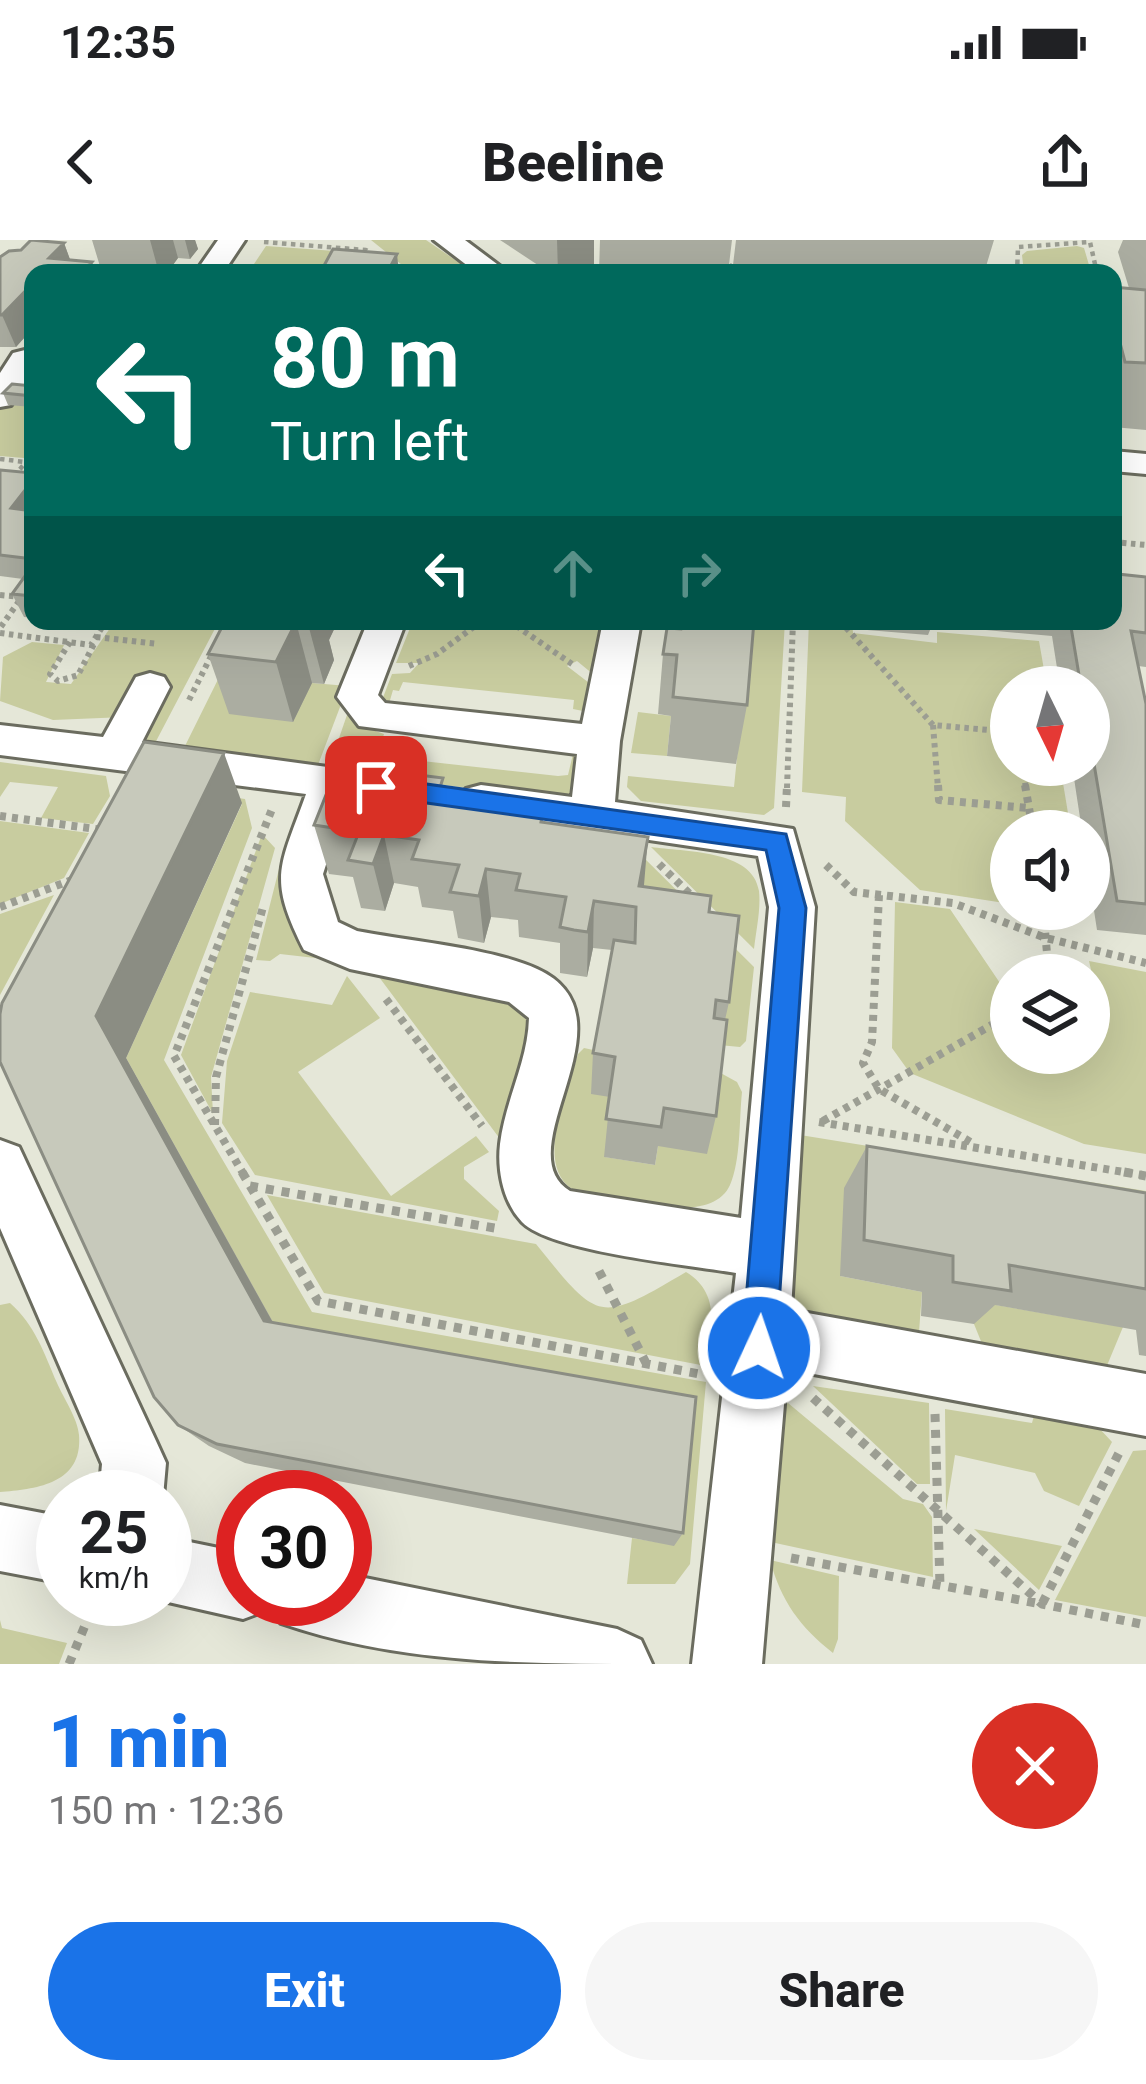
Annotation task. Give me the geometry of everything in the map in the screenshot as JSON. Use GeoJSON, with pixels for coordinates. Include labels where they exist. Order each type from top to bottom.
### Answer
{"type":"FeatureCollection","features":[{"type":"Feature","properties":{"kind":"street"},"geometry":{"type":"LineString","coordinates":[[447,240],[482,264]]}},
{"type":"Feature","properties":{"kind":"street"},"geometry":{"type":"LineString","coordinates":[[384,630],[358,697],[373,716],[598,742]]}},
{"type":"Feature","properties":{"kind":"street"},"geometry":{"type":"LineString","coordinates":[[614,819],[598,742],[620,630]]}},
{"type":"Feature","properties":{"kind":"street"},"geometry":{"type":"LineString","coordinates":[[123,785],[150,687]]}},
{"type":"Feature","properties":{"kind":"street"},"geometry":{"type":"LineString","coordinates":[[0,740],[123,785],[282,775],[614,819],[781,834],[792,908],[799,1119],[764,1250],[746,1353],[739,1548],[727,1664]]}},
{"type":"Feature","properties":{"kind":"street"},"geometry":{"type":"LineString","coordinates":[[332,781],[300,874],[306,906],[321,936],[350,949],[521,984],[544,998],[555,1019],[526,1159],[528,1190],[540,1208],[562,1216],[764,1250]]}},
{"type":"Feature","properties":{"kind":"street"},"geometry":{"type":"LineString","coordinates":[[0,1165],[16,1242],[134,1463],[133,1470]]}},
{"type":"Feature","properties":{"kind":"street"},"geometry":{"type":"LineString","coordinates":[[746,1353],[934,1366],[1144,1405]]}},
{"type":"Feature","properties":{"kind":"street"},"geometry":{"type":"LineString","coordinates":[[0,1538],[36,1545]]}},
{"type":"Feature","properties":{"kind":"street"},"geometry":{"type":"LineString","coordinates":[[372,1622],[447,1647],[617,1664]]}},
{"type":"Feature","properties":{"kind":"path"},"geometry":{"type":"LineString","coordinates":[[232,240],[366,250],[381,261]]}},
{"type":"Feature","properties":{"kind":"path"},"geometry":{"type":"LineString","coordinates":[[339,260],[351,240]]}},
{"type":"Feature","properties":{"kind":"path"},"geometry":{"type":"LineString","coordinates":[[1017,244],[1090,241]]}},
{"type":"Feature","properties":{"kind":"path"},"geometry":{"type":"LineString","coordinates":[[719,252],[729,264]]}},
{"type":"Feature","properties":{"kind":"path"},"geometry":{"type":"LineString","coordinates":[[10,480],[24,464]]}},
{"type":"Feature","properties":{"kind":"path"},"geometry":{"type":"LineString","coordinates":[[0,478],[24,482]]}},
{"type":"Feature","properties":{"kind":"path"},"geometry":{"type":"LineString","coordinates":[[0,595],[22,597],[0,631],[70,642],[158,644]]}},
{"type":"Feature","properties":{"kind":"path"},"geometry":{"type":"LineString","coordinates":[[70,642],[50,674],[58,681],[78,675],[100,630]]}},
{"type":"Feature","properties":{"kind":"path"},"geometry":{"type":"LineString","coordinates":[[371,663],[400,668],[426,664],[467,630]]}},
{"type":"Feature","properties":{"kind":"path"},"geometry":{"type":"LineString","coordinates":[[522,630],[608,688]]}},
{"type":"Feature","properties":{"kind":"path"},"geometry":{"type":"LineString","coordinates":[[793,630],[781,834],[854,892],[953,903],[1046,938],[1146,962]]}},
{"type":"Feature","properties":{"kind":"path"},"geometry":{"type":"LineString","coordinates":[[848,630],[933,725],[939,800],[1028,808],[1025,786]]}},
{"type":"Feature","properties":{"kind":"path"},"geometry":{"type":"LineString","coordinates":[[182,713],[214,650]]}},
{"type":"Feature","properties":{"kind":"path"},"geometry":{"type":"LineString","coordinates":[[933,725],[990,730]]}},
{"type":"Feature","properties":{"kind":"path"},"geometry":{"type":"LineString","coordinates":[[282,775],[281,795],[266,817],[173,1057],[318,1301],[646,1363],[746,1353],[1042,1604]]}},
{"type":"Feature","properties":{"kind":"path"},"geometry":{"type":"LineString","coordinates":[[0,816],[123,785]]}},
{"type":"Feature","properties":{"kind":"path"},"geometry":{"type":"LineString","coordinates":[[614,819],[698,902]]}},
{"type":"Feature","properties":{"kind":"path"},"geometry":{"type":"LineString","coordinates":[[0,907],[77,878]]}},
{"type":"Feature","properties":{"kind":"path"},"geometry":{"type":"LineString","coordinates":[[879,895],[872,1042],[863,1064],[879,1089],[980,1148]]}},
{"type":"Feature","properties":{"kind":"path"},"geometry":{"type":"LineString","coordinates":[[215,1129],[215,1077],[265,902]]}},
{"type":"Feature","properties":{"kind":"path"},"geometry":{"type":"LineString","coordinates":[[1045,930],[1047,954]]}},
{"type":"Feature","properties":{"kind":"path"},"geometry":{"type":"LineString","coordinates":[[350,949],[528,1190]]}},
{"type":"Feature","properties":{"kind":"path"},"geometry":{"type":"LineString","coordinates":[[799,1119],[879,1089],[990,1026]]}},
{"type":"Feature","properties":{"kind":"path"},"geometry":{"type":"LineString","coordinates":[[799,1119],[1146,1176]]}},
{"type":"Feature","properties":{"kind":"path"},"geometry":{"type":"LineString","coordinates":[[595,1263],[646,1363]]}},
{"type":"Feature","properties":{"kind":"path"},"geometry":{"type":"LineString","coordinates":[[934,1366],[940,1586]]}},
{"type":"Feature","properties":{"kind":"path"},"geometry":{"type":"LineString","coordinates":[[1042,1604],[1144,1405]]}},
{"type":"Feature","properties":{"kind":"path"},"geometry":{"type":"LineString","coordinates":[[739,1548],[1146,1625]]}},
{"type":"Feature","properties":{"kind":"path"},"geometry":{"type":"LineString","coordinates":[[69,1664],[85,1626]]}},
{"type":"Feature","properties":{"kind":"green space"},"geometry":{"type":"Polygon","coordinates":[[[371,240],[426,240],[461,264],[401,264],[371,240]]]}},
{"type":"Feature","properties":{"kind":"green space"},"geometry":{"type":"Polygon","coordinates":[[[266,246],[335,251],[327,264],[254,264],[266,246]]]}},
{"type":"Feature","properties":{"kind":"green space"},"geometry":{"type":"Polygon","coordinates":[[[1077,246],[1084,248],[1089,264],[1023,264],[1022,255],[1077,246]]]}},
{"type":"Feature","properties":{"kind":"green space"},"geometry":{"type":"Polygon","coordinates":[[[16,391],[24,399],[24,458],[0,456],[0,409],[16,391]]]}},
{"type":"Feature","properties":{"kind":"green space"},"geometry":{"type":"Polygon","coordinates":[[[109,630],[214,630],[153,747],[141,739],[167,679],[146,676],[125,717],[53,720],[0,701],[3,657],[32,642],[64,645],[46,682],[71,684],[109,630]]]}},
{"type":"Feature","properties":{"kind":"green space"},"geometry":{"type":"Polygon","coordinates":[[[243,630],[256,630],[312,683],[348,686],[318,765],[183,750],[243,630]]]}},
{"type":"Feature","properties":{"kind":"green space"},"geometry":{"type":"Polygon","coordinates":[[[409,630],[609,630],[598,638],[599,679],[577,661],[567,666],[597,689],[591,724],[578,730],[583,711],[573,709],[574,700],[403,682],[399,691],[393,690],[388,707],[379,708],[392,674],[410,673],[419,663],[396,663],[409,630]]]}},
{"type":"Feature","properties":{"kind":"green space"},"geometry":{"type":"Polygon","coordinates":[[[750,630],[784,630],[774,808],[764,815],[641,801],[627,787],[628,776],[734,787],[750,630]]]}},
{"type":"Feature","properties":{"kind":"green space"},"geometry":{"type":"Polygon","coordinates":[[[809,630],[853,630],[937,643],[937,632],[1039,641],[1043,666],[990,666],[990,786],[1064,786],[1068,810],[990,810],[990,901],[920,890],[845,821],[846,797],[802,792],[809,630]]]}},
{"type":"Feature","properties":{"kind":"green space"},"geometry":{"type":"Polygon","coordinates":[[[348,712],[356,724],[384,734],[377,756],[558,776],[568,775],[573,754],[580,755],[575,789],[561,800],[328,770],[348,712]]]}},
{"type":"Feature","properties":{"kind":"green space"},"geometry":{"type":"Polygon","coordinates":[[[638,712],[671,716],[667,756],[631,753],[638,712]]]}},
{"type":"Feature","properties":{"kind":"green space"},"geometry":{"type":"Polygon","coordinates":[[[0,762],[106,776],[110,796],[93,824],[41,818],[58,787],[10,782],[0,797],[0,762]]]}},
{"type":"Feature","properties":{"kind":"green space"},"geometry":{"type":"Polygon","coordinates":[[[170,788],[245,799],[252,828],[164,1060],[312,1312],[706,1382],[690,1564],[675,1584],[627,1584],[632,1538],[674,1545],[287,1348],[126,1058],[242,804],[170,788]]]}},
{"type":"Feature","properties":{"kind":"green space"},"geometry":{"type":"Polygon","coordinates":[[[410,818],[633,847],[754,967],[746,1041],[740,1047],[719,1045],[728,962],[410,818]]]}},
{"type":"Feature","properties":{"kind":"green space"},"geometry":{"type":"Polygon","coordinates":[[[0,821],[89,833],[64,878],[0,904],[0,821]]]}},
{"type":"Feature","properties":{"kind":"green space"},"geometry":{"type":"Polygon","coordinates":[[[262,834],[275,848],[211,1077],[213,1114],[181,1055],[262,834]]]}},
{"type":"Feature","properties":{"kind":"green space"},"geometry":{"type":"Polygon","coordinates":[[[651,847],[715,855],[744,867],[759,891],[754,949],[651,847]]]}},
{"type":"Feature","properties":{"kind":"green space"},"geometry":{"type":"Polygon","coordinates":[[[282,857],[291,913],[303,937],[324,959],[280,954],[270,961],[256,960],[282,857]]]}},
{"type":"Feature","properties":{"kind":"green space"},"geometry":{"type":"Polygon","coordinates":[[[54,895],[0,995],[0,914],[54,895]]]}},
{"type":"Feature","properties":{"kind":"green space"},"geometry":{"type":"Polygon","coordinates":[[[895,902],[950,909],[990,968],[990,1074],[1110,1074],[1110,965],[1146,972],[1146,1154],[1084,1144],[910,1073],[892,1048],[895,902]]]}},
{"type":"Feature","properties":{"kind":"green space"},"geometry":{"type":"Polygon","coordinates":[[[379,968],[494,995],[528,1021],[534,1050],[509,1151],[379,977],[379,968]]]}},
{"type":"Feature","properties":{"kind":"green space"},"geometry":{"type":"Polygon","coordinates":[[[347,976],[380,1018],[298,1072],[391,1196],[476,1136],[489,1152],[464,1167],[464,1179],[499,1211],[497,1221],[255,1175],[222,1123],[227,1061],[250,992],[332,1005],[347,976]]]}},
{"type":"Feature","properties":{"kind":"green space"},"geometry":{"type":"Polygon","coordinates":[[[584,1048],[598,1051],[612,1098],[605,1157],[655,1165],[658,1146],[717,1071],[737,1082],[742,1092],[736,1164],[730,1185],[719,1198],[681,1208],[633,1203],[572,1189],[561,1177],[556,1162],[557,1126],[578,1054],[584,1048]]]}},
{"type":"Feature","properties":{"kind":"green space"},"geometry":{"type":"Polygon","coordinates":[[[794,1134],[1146,1191],[1146,1240],[840,1276],[922,1292],[919,1332],[907,1335],[894,1326],[884,1331],[793,1320],[780,1291],[794,1134]]]}},
{"type":"Feature","properties":{"kind":"green space"},"geometry":{"type":"Polygon","coordinates":[[[267,1195],[536,1244],[574,1289],[602,1307],[634,1301],[686,1272],[709,1302],[706,1366],[324,1293],[267,1195]]]}},
{"type":"Feature","properties":{"kind":"green space"},"geometry":{"type":"Polygon","coordinates":[[[973,1301],[1123,1327],[1101,1380],[987,1356],[974,1324],[973,1301]]]}},
{"type":"Feature","properties":{"kind":"green space"},"geometry":{"type":"Polygon","coordinates":[[[10,1303],[32,1330],[79,1435],[78,1451],[68,1470],[36,1470],[36,1487],[0,1492],[0,1305],[10,1303]]]}},
{"type":"Feature","properties":{"kind":"green space"},"geometry":{"type":"Polygon","coordinates":[[[813,1386],[929,1403],[930,1484],[917,1484],[813,1386]]]}},
{"type":"Feature","properties":{"kind":"green space"},"geometry":{"type":"Polygon","coordinates":[[[788,1403],[903,1499],[923,1504],[932,1517],[933,1577],[766,1541],[778,1411],[788,1403]]]}},
{"type":"Feature","properties":{"kind":"green space"},"geometry":{"type":"Polygon","coordinates":[[[1036,1408],[1087,1415],[1112,1442],[1079,1506],[1044,1491],[1035,1473],[955,1455],[946,1511],[945,1409],[1032,1423],[1036,1408]]]}},
{"type":"Feature","properties":{"kind":"green space"},"geometry":{"type":"Polygon","coordinates":[[[1146,1450],[1146,1617],[1055,1600],[1133,1451],[1146,1450]]]}},
{"type":"Feature","properties":{"kind":"green space"},"geometry":{"type":"Polygon","coordinates":[[[974,1529],[1062,1546],[1039,1590],[974,1529]]]}},
{"type":"Feature","properties":{"kind":"green space"},"geometry":{"type":"Polygon","coordinates":[[[770,1560],[839,1576],[838,1639],[833,1653],[793,1612],[770,1560]]]}},
{"type":"Feature","properties":{"kind":"green space"},"geometry":{"type":"Polygon","coordinates":[[[0,1620],[2,1628],[67,1643],[59,1664],[0,1664],[0,1620]]]}},
{"type":"Feature","properties":{"kind":"building"},"geometry":{"type":"Polygon","coordinates":[[[31,240],[64,243],[49,258],[92,262],[24,264],[24,292],[0,315],[0,257],[21,250],[31,240]]]}},
{"type":"Feature","properties":{"kind":"building"},"geometry":{"type":"Polygon","coordinates":[[[333,249],[397,254],[392,264],[325,264],[333,249]]]}},
{"type":"Feature","properties":{"kind":"building"},"geometry":{"type":"Polygon","coordinates":[[[1122,288],[1146,290],[1146,363],[1125,362],[1122,288]]]}},
{"type":"Feature","properties":{"kind":"building"},"geometry":{"type":"Polygon","coordinates":[[[12,384],[24,385],[24,395],[3,393],[12,384]]]}},
{"type":"Feature","properties":{"kind":"building"},"geometry":{"type":"Polygon","coordinates":[[[0,470],[24,472],[24,491],[11,508],[24,510],[24,558],[0,555],[0,470]]]}},
{"type":"Feature","properties":{"kind":"building"},"geometry":{"type":"Polygon","coordinates":[[[1122,574],[1146,577],[1146,633],[1131,631],[1146,704],[1146,904],[1117,901],[1110,859],[1110,810],[1102,810],[1098,786],[1110,786],[1110,666],[1078,666],[1072,630],[1122,630],[1122,574]]]}},
{"type":"Feature","properties":{"kind":"building"},"geometry":{"type":"Polygon","coordinates":[[[24,577],[24,595],[12,594],[24,577]]]}},
{"type":"Feature","properties":{"kind":"building"},"geometry":{"type":"Polygon","coordinates":[[[220,630],[292,630],[276,662],[208,654],[220,630]]]}},
{"type":"Feature","properties":{"kind":"building"},"geometry":{"type":"Polygon","coordinates":[[[667,630],[753,630],[747,705],[673,697],[677,655],[663,654],[667,630]]]}},
{"type":"Feature","properties":{"kind":"building"},"geometry":{"type":"Polygon","coordinates":[[[144,742],[224,753],[96,1016],[264,1321],[696,1397],[683,1533],[217,1444],[178,1425],[154,1397],[0,1062],[2,1003],[144,742]]]}},
{"type":"Feature","properties":{"kind":"building"},"geometry":{"type":"Polygon","coordinates":[[[338,765],[443,778],[438,794],[544,808],[541,822],[648,837],[639,886],[711,896],[709,912],[739,916],[729,1002],[716,1000],[714,1018],[727,1020],[716,1116],[664,1108],[661,1127],[606,1119],[615,1057],[593,1053],[614,940],[635,943],[636,907],[594,901],[588,932],[574,930],[560,927],[566,897],[516,890],[520,874],[486,869],[479,896],[450,892],[459,865],[412,859],[419,840],[384,835],[373,864],[348,860],[359,832],[314,825],[338,765]]]}},
{"type":"Feature","properties":{"kind":"building"},"geometry":{"type":"Polygon","coordinates":[[[867,1146],[1146,1193],[1146,1289],[1009,1265],[1011,1291],[953,1282],[953,1256],[864,1240],[867,1146]]]}},
{"type":"Feature","properties":{"kind":"route"},"geometry":{"type":"LineString","coordinates":[[376,787],[777,841],[792,908],[759,1348]]}}]}
